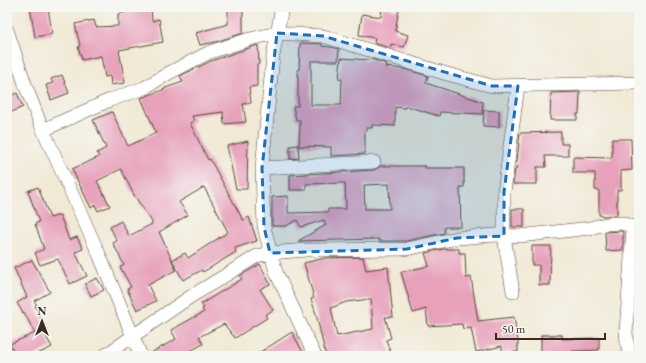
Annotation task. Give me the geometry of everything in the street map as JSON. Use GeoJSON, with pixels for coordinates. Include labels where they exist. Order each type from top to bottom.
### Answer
{"type":"FeatureCollection","features":[{"type":"Feature","properties":{"kind":"street"},"geometry":{"type":"LineString","coordinates":[[282,7],[273,56],[262,168],[264,227],[276,272],[315,356]]}},
{"type":"Feature","properties":{"kind":"street"},"geometry":{"type":"LineString","coordinates":[[7,30],[26,87],[43,130],[99,254],[141,356]]}},
{"type":"Feature","properties":{"kind":"street"},"geometry":{"type":"LineString","coordinates":[[43,130],[110,100],[144,88],[210,52],[250,39],[277,33],[323,36],[440,72],[492,86],[639,83]]}},
{"type":"Feature","properties":{"kind":"street"},"geometry":{"type":"LineString","coordinates":[[513,292],[504,236],[504,192],[518,86]]}},
{"type":"Feature","properties":{"kind":"street"},"geometry":{"type":"LineString","coordinates":[[262,168],[374,162]]}},
{"type":"Feature","properties":{"kind":"street"},"geometry":{"type":"LineString","coordinates":[[104,356],[190,297],[256,256],[270,253],[306,250],[407,249],[457,238],[520,236],[622,223],[633,227],[626,333],[629,356]]}},
{"type":"Feature","properties":{"kind":"highlighted area"},"geometry":{"type":"Polygon","coordinates":[[[277,33],[323,36],[492,86],[518,86],[504,192],[504,236],[457,238],[407,249],[270,253],[264,227],[262,168],[277,33]]]}},
{"type":"Feature","properties":{"kind":"building"},"geometry":{"type":"Polygon","coordinates":[[[30,7],[48,7],[52,34],[35,37],[30,7]]]}},
{"type":"Feature","properties":{"kind":"building"},"geometry":{"type":"Polygon","coordinates":[[[145,7],[151,7],[152,21],[159,19],[163,42],[119,50],[125,83],[111,85],[110,76],[105,77],[101,56],[82,60],[78,47],[80,46],[75,24],[94,20],[96,27],[118,26],[118,14],[145,7]]]}},
{"type":"Feature","properties":{"kind":"building"},"geometry":{"type":"Polygon","coordinates":[[[228,7],[243,7],[243,33],[200,45],[196,33],[228,24],[228,7]]]}},
{"type":"Feature","properties":{"kind":"building"},"geometry":{"type":"Polygon","coordinates":[[[382,7],[399,10],[395,31],[408,35],[404,47],[391,44],[390,48],[374,43],[375,38],[359,35],[362,14],[381,17],[382,7]]]}},
{"type":"Feature","properties":{"kind":"building"},"geometry":{"type":"Polygon","coordinates":[[[300,43],[322,44],[322,46],[339,49],[338,61],[311,61],[311,105],[341,105],[342,79],[339,79],[341,58],[371,59],[387,64],[386,67],[404,69],[428,76],[426,83],[483,102],[482,114],[440,112],[439,116],[406,106],[405,108],[395,107],[395,126],[372,125],[372,128],[367,128],[367,130],[365,130],[365,154],[331,156],[331,147],[299,146],[300,120],[296,120],[293,106],[298,106],[300,43]]]}},
{"type":"Feature","properties":{"kind":"building"},"geometry":{"type":"Polygon","coordinates":[[[258,45],[259,64],[257,65],[257,86],[249,87],[251,103],[243,104],[246,122],[224,124],[223,112],[192,116],[194,121],[190,123],[208,160],[210,159],[243,220],[249,217],[257,241],[235,248],[236,252],[203,272],[202,270],[183,280],[172,260],[176,270],[148,285],[156,301],[137,310],[127,289],[131,287],[120,267],[124,265],[113,243],[117,241],[110,227],[121,221],[129,236],[152,224],[152,222],[134,195],[121,169],[97,181],[110,206],[98,211],[95,205],[91,208],[72,169],[99,157],[97,153],[106,148],[93,120],[112,112],[128,146],[156,133],[141,98],[183,82],[180,76],[211,61],[258,45]],[[204,187],[179,202],[188,215],[159,232],[172,260],[185,253],[188,258],[228,232],[204,187]]]}},
{"type":"Feature","properties":{"kind":"building"},"geometry":{"type":"Polygon","coordinates":[[[62,75],[69,93],[51,100],[46,85],[53,83],[51,79],[62,75]]]}},
{"type":"Feature","properties":{"kind":"building"},"geometry":{"type":"Polygon","coordinates":[[[580,92],[579,114],[577,114],[577,120],[550,120],[551,93],[580,92]]]}},
{"type":"Feature","properties":{"kind":"building"},"geometry":{"type":"Polygon","coordinates":[[[17,93],[23,107],[7,114],[7,97],[17,93]]]}},
{"type":"Feature","properties":{"kind":"building"},"geometry":{"type":"Polygon","coordinates":[[[484,110],[499,111],[499,127],[483,126],[484,110]]]}},
{"type":"Feature","properties":{"kind":"building"},"geometry":{"type":"Polygon","coordinates":[[[561,132],[561,144],[568,144],[568,156],[545,156],[546,167],[537,167],[537,184],[513,184],[520,133],[561,132]]]}},
{"type":"Feature","properties":{"kind":"building"},"geometry":{"type":"Polygon","coordinates":[[[612,139],[631,139],[632,170],[621,171],[621,190],[617,190],[617,215],[605,216],[599,215],[599,190],[595,190],[595,173],[573,173],[573,157],[612,158],[612,139]]]}},
{"type":"Feature","properties":{"kind":"building"},"geometry":{"type":"Polygon","coordinates":[[[248,141],[247,189],[236,189],[227,146],[248,141]]]}},
{"type":"Feature","properties":{"kind":"building"},"geometry":{"type":"Polygon","coordinates":[[[298,145],[299,158],[290,159],[290,146],[298,145]]]}},
{"type":"Feature","properties":{"kind":"building"},"geometry":{"type":"Polygon","coordinates":[[[381,166],[464,168],[464,187],[460,187],[461,227],[444,227],[444,233],[406,241],[379,241],[379,239],[298,241],[326,225],[324,220],[301,227],[297,220],[286,226],[272,226],[272,197],[288,196],[288,213],[328,212],[328,209],[346,209],[345,183],[306,184],[306,190],[290,190],[290,175],[374,170],[381,166]],[[389,184],[364,185],[365,209],[390,209],[389,184]]]}},
{"type":"Feature","properties":{"kind":"building"},"geometry":{"type":"Polygon","coordinates":[[[38,187],[50,218],[60,215],[69,240],[77,237],[83,249],[75,252],[87,276],[70,284],[58,259],[40,265],[35,253],[44,249],[35,224],[39,222],[28,191],[38,187]]]}},
{"type":"Feature","properties":{"kind":"building"},"geometry":{"type":"Polygon","coordinates":[[[512,209],[524,209],[524,227],[512,227],[512,209]]]}},
{"type":"Feature","properties":{"kind":"building"},"geometry":{"type":"Polygon","coordinates":[[[605,232],[623,232],[623,250],[606,251],[605,232]]]}},
{"type":"Feature","properties":{"kind":"building"},"geometry":{"type":"Polygon","coordinates":[[[532,246],[551,246],[550,285],[539,285],[539,265],[532,265],[532,246]]]}},
{"type":"Feature","properties":{"kind":"building"},"geometry":{"type":"Polygon","coordinates":[[[444,249],[459,249],[459,253],[465,253],[466,278],[471,277],[478,321],[514,317],[518,341],[518,352],[502,353],[502,346],[476,352],[471,328],[463,329],[462,324],[428,326],[426,309],[413,313],[401,272],[429,266],[425,253],[444,249]]]}},
{"type":"Feature","properties":{"kind":"building"},"geometry":{"type":"Polygon","coordinates":[[[363,257],[366,270],[388,267],[393,317],[385,317],[391,338],[386,340],[392,356],[326,356],[311,299],[314,298],[304,263],[325,258],[363,257]],[[371,299],[346,302],[331,308],[337,336],[373,329],[371,299]]]}},
{"type":"Feature","properties":{"kind":"building"},"geometry":{"type":"Polygon","coordinates":[[[32,260],[50,292],[34,301],[37,305],[35,306],[48,331],[44,333],[52,347],[33,356],[16,356],[10,344],[35,333],[24,312],[23,313],[17,303],[27,297],[14,268],[32,260]]]}},
{"type":"Feature","properties":{"kind":"building"},"geometry":{"type":"Polygon","coordinates":[[[260,264],[270,284],[260,289],[273,310],[265,315],[267,318],[235,338],[224,324],[199,337],[203,344],[190,351],[193,356],[149,356],[149,354],[176,339],[171,330],[204,312],[202,309],[204,308],[201,304],[242,279],[240,276],[260,264]]]}},
{"type":"Feature","properties":{"kind":"building"},"geometry":{"type":"Polygon","coordinates":[[[97,278],[104,290],[91,296],[85,284],[97,278]]]}},
{"type":"Feature","properties":{"kind":"building"},"geometry":{"type":"Polygon","coordinates":[[[292,332],[305,356],[254,356],[292,332]]]}},
{"type":"Feature","properties":{"kind":"building"},"geometry":{"type":"Polygon","coordinates":[[[541,335],[562,335],[562,339],[599,338],[599,350],[572,351],[573,356],[541,356],[541,335]]]}}]}
